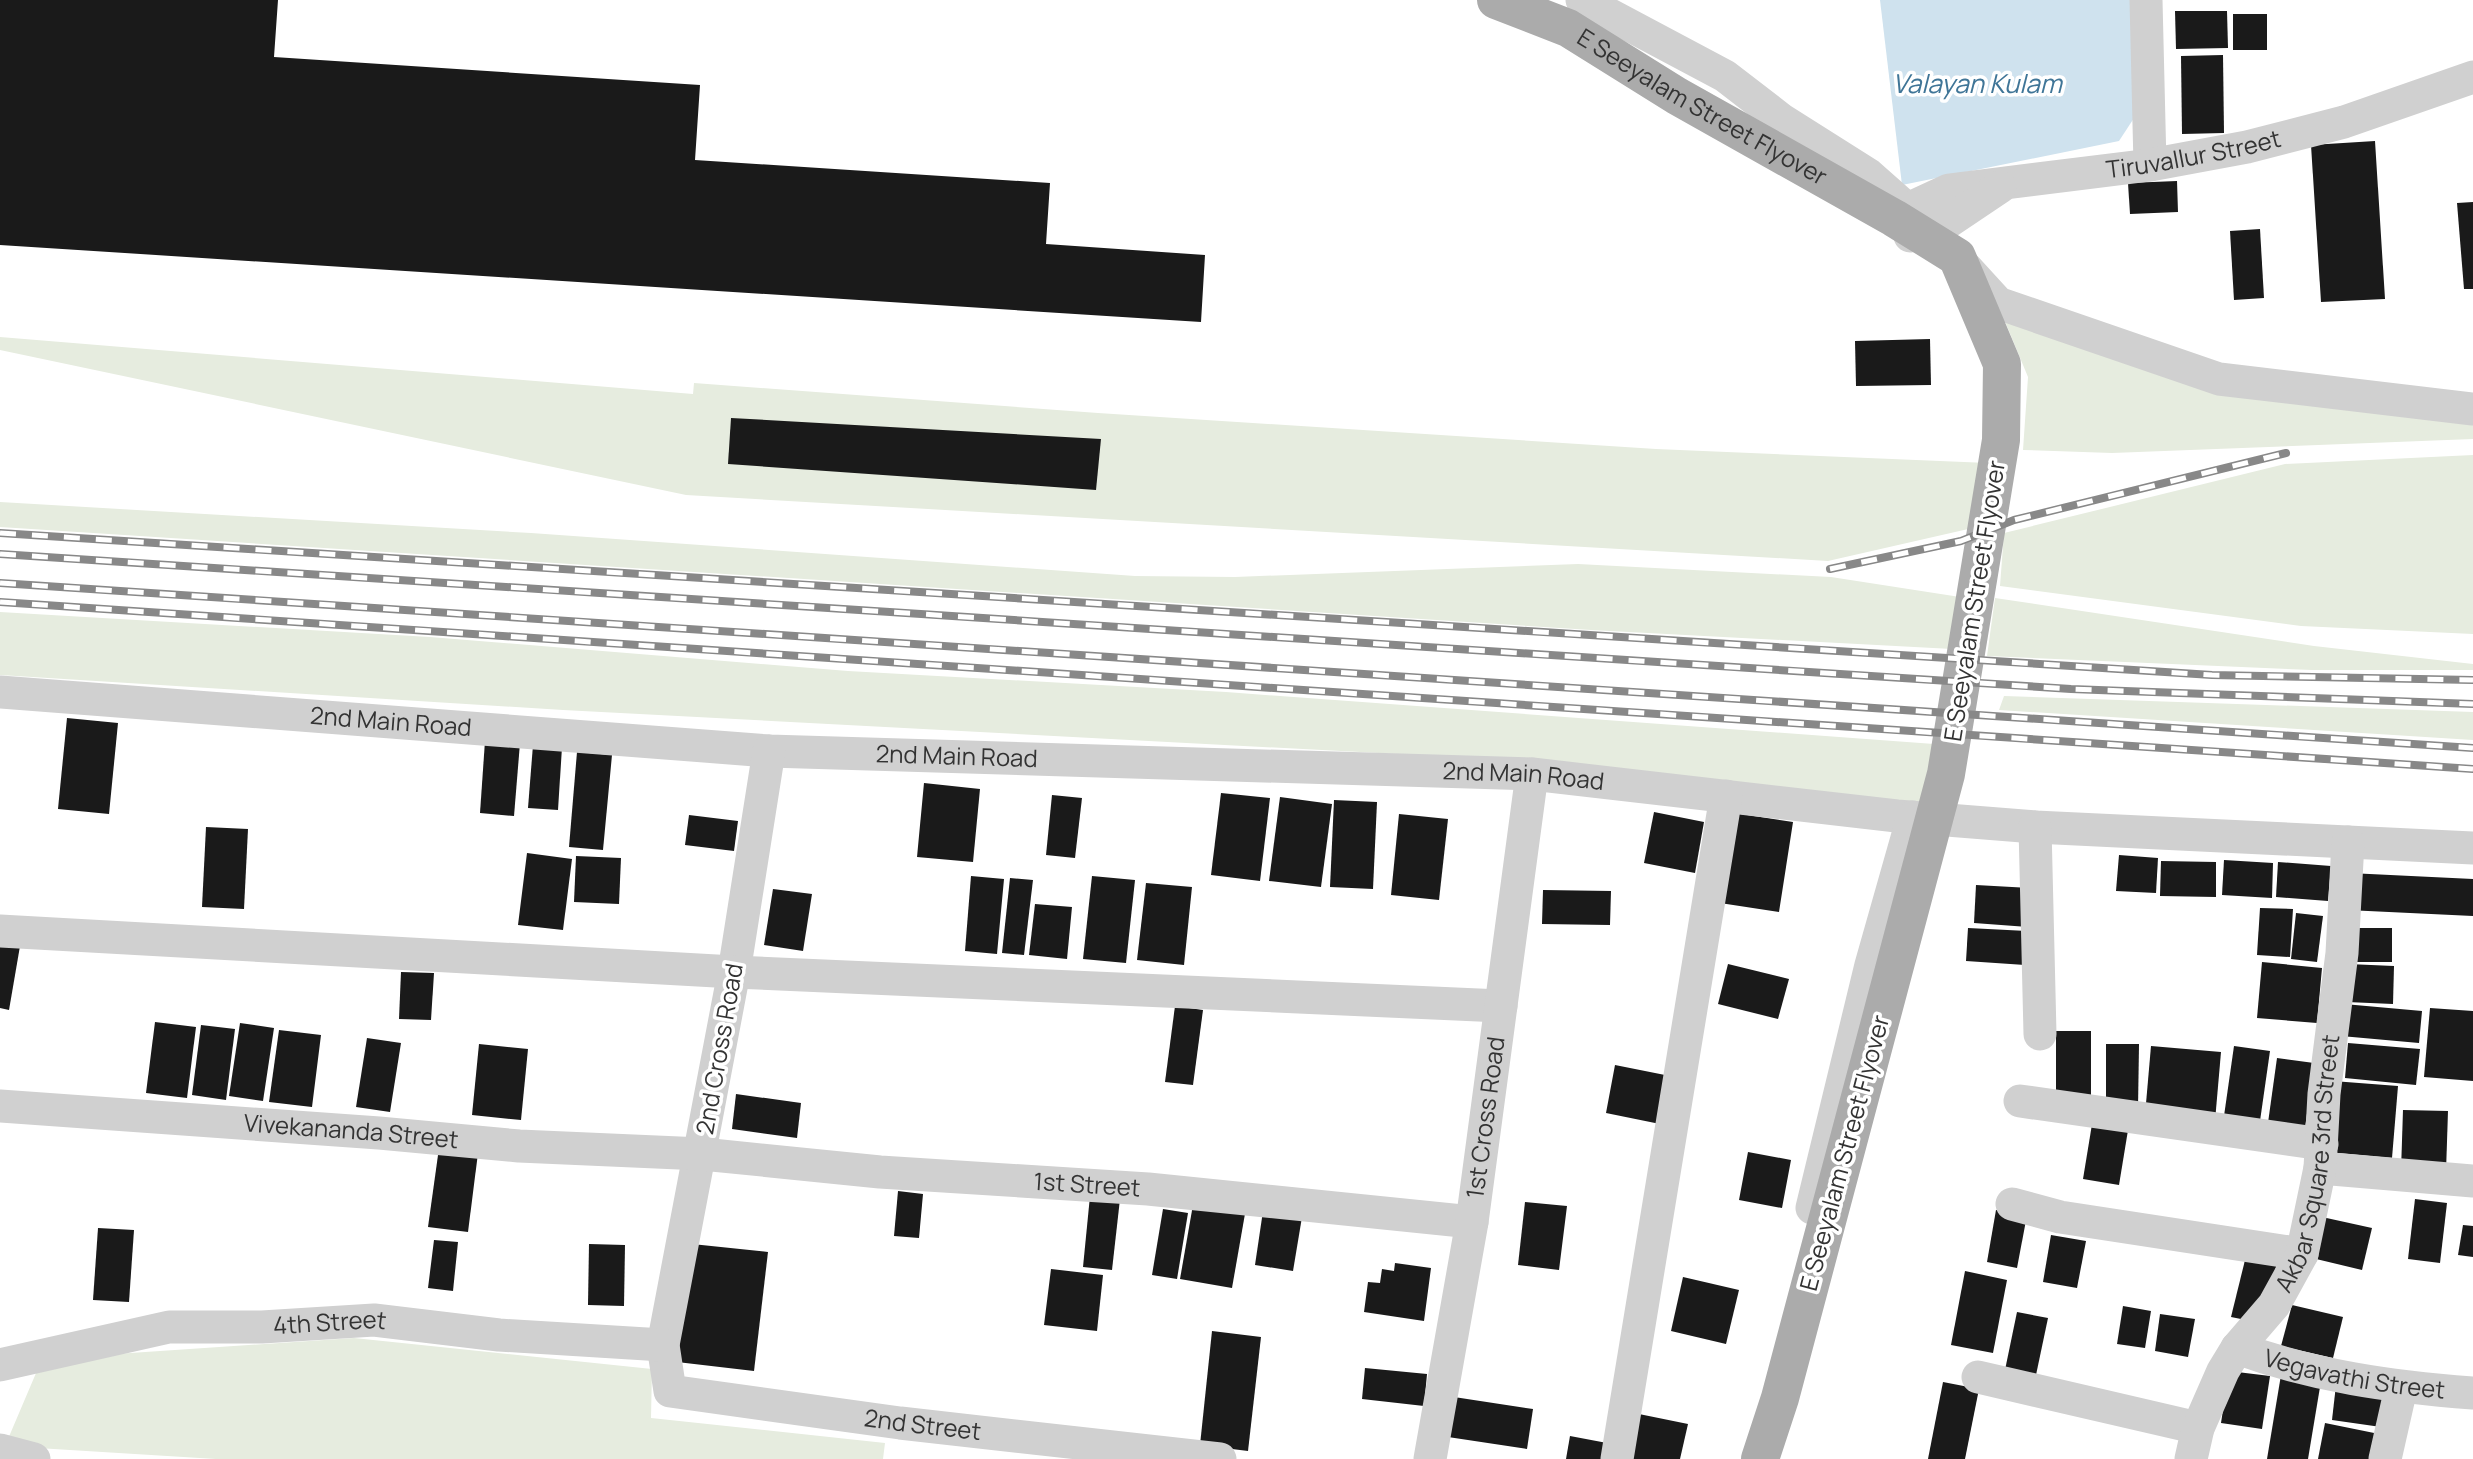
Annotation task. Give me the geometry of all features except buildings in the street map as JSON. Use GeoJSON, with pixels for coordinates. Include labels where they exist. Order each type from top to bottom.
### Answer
{"type":"FeatureCollection","features":[{"type":"Feature","properties":{"kind":"main road","name":"E Seeyalam Street Flyover"},"geometry":{"type":"LineString","coordinates":[[1496,0],[1568,28],[1677,96],[1894,218],[1956,257],[1985,317],[2002,364],[2001,440],[1946,774],[1780,1398],[1760,1459]]}},
{"type":"Feature","properties":{"kind":"street"},"geometry":{"type":"LineString","coordinates":[[1581,0],[1725,76],[1782,120],[1869,175],[1910,208],[1998,303],[2219,379],[2473,409]]}},
{"type":"Feature","properties":{"kind":"street"},"geometry":{"type":"LineString","coordinates":[[2146,0],[2150,165]]}},
{"type":"Feature","properties":{"kind":"street","name":"Tiruvallur Street"},"geometry":{"type":"LineString","coordinates":[[1910,208],[1949,190],[2011,180],[2150,165],[2247,148],[2344,122],[2473,77]]}},
{"type":"Feature","properties":{"kind":"street"},"geometry":{"type":"LineString","coordinates":[[1782,120],[1779,144],[1788,176],[1892,236],[1913,237],[1933,232],[2011,180]]}},
{"type":"Feature","properties":{"kind":"street","name":"2nd Main Road"},"geometry":{"type":"LineString","coordinates":[[0,692],[769,751],[1532,774],[1913,817]]}},
{"type":"Feature","properties":{"kind":"street","name":"2nd Cross Road"},"geometry":{"type":"LineString","coordinates":[[663,1345],[702,1153],[769,751]]}},
{"type":"Feature","properties":{"kind":"street","name":"1st Cross Road"},"geometry":{"type":"LineString","coordinates":[[1430,1459],[1472,1222],[1532,774]]}},
{"type":"Feature","properties":{"kind":"street"},"geometry":{"type":"LineString","coordinates":[[1617,1459],[1726,796]]}},
{"type":"Feature","properties":{"kind":"street"},"geometry":{"type":"LineString","coordinates":[[1742,1459],[1770,1381],[1849,1054],[1913,817],[2035,827],[2473,848]]}},
{"type":"Feature","properties":{"kind":"street"},"geometry":{"type":"LineString","coordinates":[[2035,827],[2040,1034]]}},
{"type":"Feature","properties":{"kind":"street","name":"Akbar Square 3rd Street"},"geometry":{"type":"LineString","coordinates":[[2195,1443],[2223,1371],[2237,1348],[2274,1305],[2302,1254],[2321,1156],[2324,1094],[2342,953],[2348,842]]}},
{"type":"Feature","properties":{"kind":"street"},"geometry":{"type":"LineString","coordinates":[[0,931],[734,972],[1501,1006]]}},
{"type":"Feature","properties":{"kind":"street"},"geometry":{"type":"LineString","coordinates":[[1776,1459],[1833,1262],[1879,1085],[1873,1071],[1849,1054]]}},
{"type":"Feature","properties":{"kind":"street"},"geometry":{"type":"LineString","coordinates":[[2020,1101],[2473,1181]]}},
{"type":"Feature","properties":{"kind":"street","name":"Vivekananda Street"},"geometry":{"type":"LineString","coordinates":[[0,1107],[379,1133],[519,1146],[702,1153]]}},
{"type":"Feature","properties":{"kind":"street","name":"1st Street"},"geometry":{"type":"LineString","coordinates":[[702,1153],[880,1172],[1148,1189],[1472,1222]]}},
{"type":"Feature","properties":{"kind":"street"},"geometry":{"type":"LineString","coordinates":[[2012,1204],[2060,1217],[2302,1254]]}},
{"type":"Feature","properties":{"kind":"street","name":"4th Street"},"geometry":{"type":"LineString","coordinates":[[0,1365],[169,1327],[262,1327],[373,1320],[499,1335],[663,1345]]}},
{"type":"Feature","properties":{"kind":"street","name":"2nd Street"},"geometry":{"type":"LineString","coordinates":[[663,1345],[670,1391],[900,1423],[1220,1459]]}},
{"type":"Feature","properties":{"kind":"street","name":"Vegavathi Street"},"geometry":{"type":"LineString","coordinates":[[2237,1348],[2312,1371],[2401,1388],[2473,1393]]}},
{"type":"Feature","properties":{"kind":"street"},"geometry":{"type":"LineString","coordinates":[[1978,1377],[2195,1443]]}},
{"type":"Feature","properties":{"kind":"street"},"geometry":{"type":"LineString","coordinates":[[2385,1459],[2401,1388]]}},
{"type":"Feature","properties":{"kind":"street"},"geometry":{"type":"LineString","coordinates":[[0,1450],[34,1459]]}},
{"type":"Feature","properties":{"kind":"shaded area"},"geometry":{"type":"Polygon","coordinates":[[[2004,319],[2473,414],[2473,439],[2112,453],[2023,450],[2028,377],[2004,319]]]}},
{"type":"Feature","properties":{"kind":"shaded area"},"geometry":{"type":"Polygon","coordinates":[[[0,337],[693,394],[694,383],[1098,413],[1656,449],[1988,463],[1977,527],[1828,561],[686,495],[0,350],[0,337]]]}},
{"type":"Feature","properties":{"kind":"shaded area"},"geometry":{"type":"Polygon","coordinates":[[[2473,455],[2473,634],[2301,626],[2000,586],[2004,533],[2285,464],[2473,455]]]}},
{"type":"Feature","properties":{"kind":"shaded area"},"geometry":{"type":"Polygon","coordinates":[[[0,502],[531,533],[1135,576],[1235,577],[1578,564],[1831,577],[1960,597],[1952,649],[1591,630],[0,527],[0,502]]]}},
{"type":"Feature","properties":{"kind":"shaded area"},"geometry":{"type":"Polygon","coordinates":[[[1995,598],[2314,646],[2473,664],[2473,670],[2312,670],[1987,656],[1995,598]]]}},
{"type":"Feature","properties":{"kind":"shaded area"},"geometry":{"type":"Polygon","coordinates":[[[0,612],[430,637],[848,671],[1226,692],[1934,744],[1927,807],[1529,761],[563,710],[0,675],[0,612]]]}},
{"type":"Feature","properties":{"kind":"shaded area"},"geometry":{"type":"Polygon","coordinates":[[[2004,696],[2473,712],[2473,740],[1999,710],[2004,696]]]}},
{"type":"Feature","properties":{"kind":"shaded area"},"geometry":{"type":"Polygon","coordinates":[[[354,1338],[652,1369],[651,1418],[885,1443],[883,1459],[216,1459],[5,1446],[42,1359],[354,1338]]]}},
{"type":"Feature","properties":{"kind":"water","name":"Valayan Kulam"},"geometry":{"type":"Polygon","coordinates":[[[1880,0],[2133,0],[2136,115],[2119,141],[1902,185],[1880,0]]]}},
{"type":"Feature","properties":{"kind":"railway"},"geometry":{"type":"LineString","coordinates":[[1830,569],[1961,541],[2014,520],[2286,453]]}},
{"type":"Feature","properties":{"kind":"railway"},"geometry":{"type":"LineString","coordinates":[[0,533],[2212,675],[2473,680]]}},
{"type":"Feature","properties":{"kind":"railway"},"geometry":{"type":"LineString","coordinates":[[0,554],[2071,689],[2473,704]]}},
{"type":"Feature","properties":{"kind":"railway"},"geometry":{"type":"LineString","coordinates":[[0,583],[2473,748]]}},
{"type":"Feature","properties":{"kind":"railway"},"geometry":{"type":"LineString","coordinates":[[0,602],[2473,769]]}}]}
